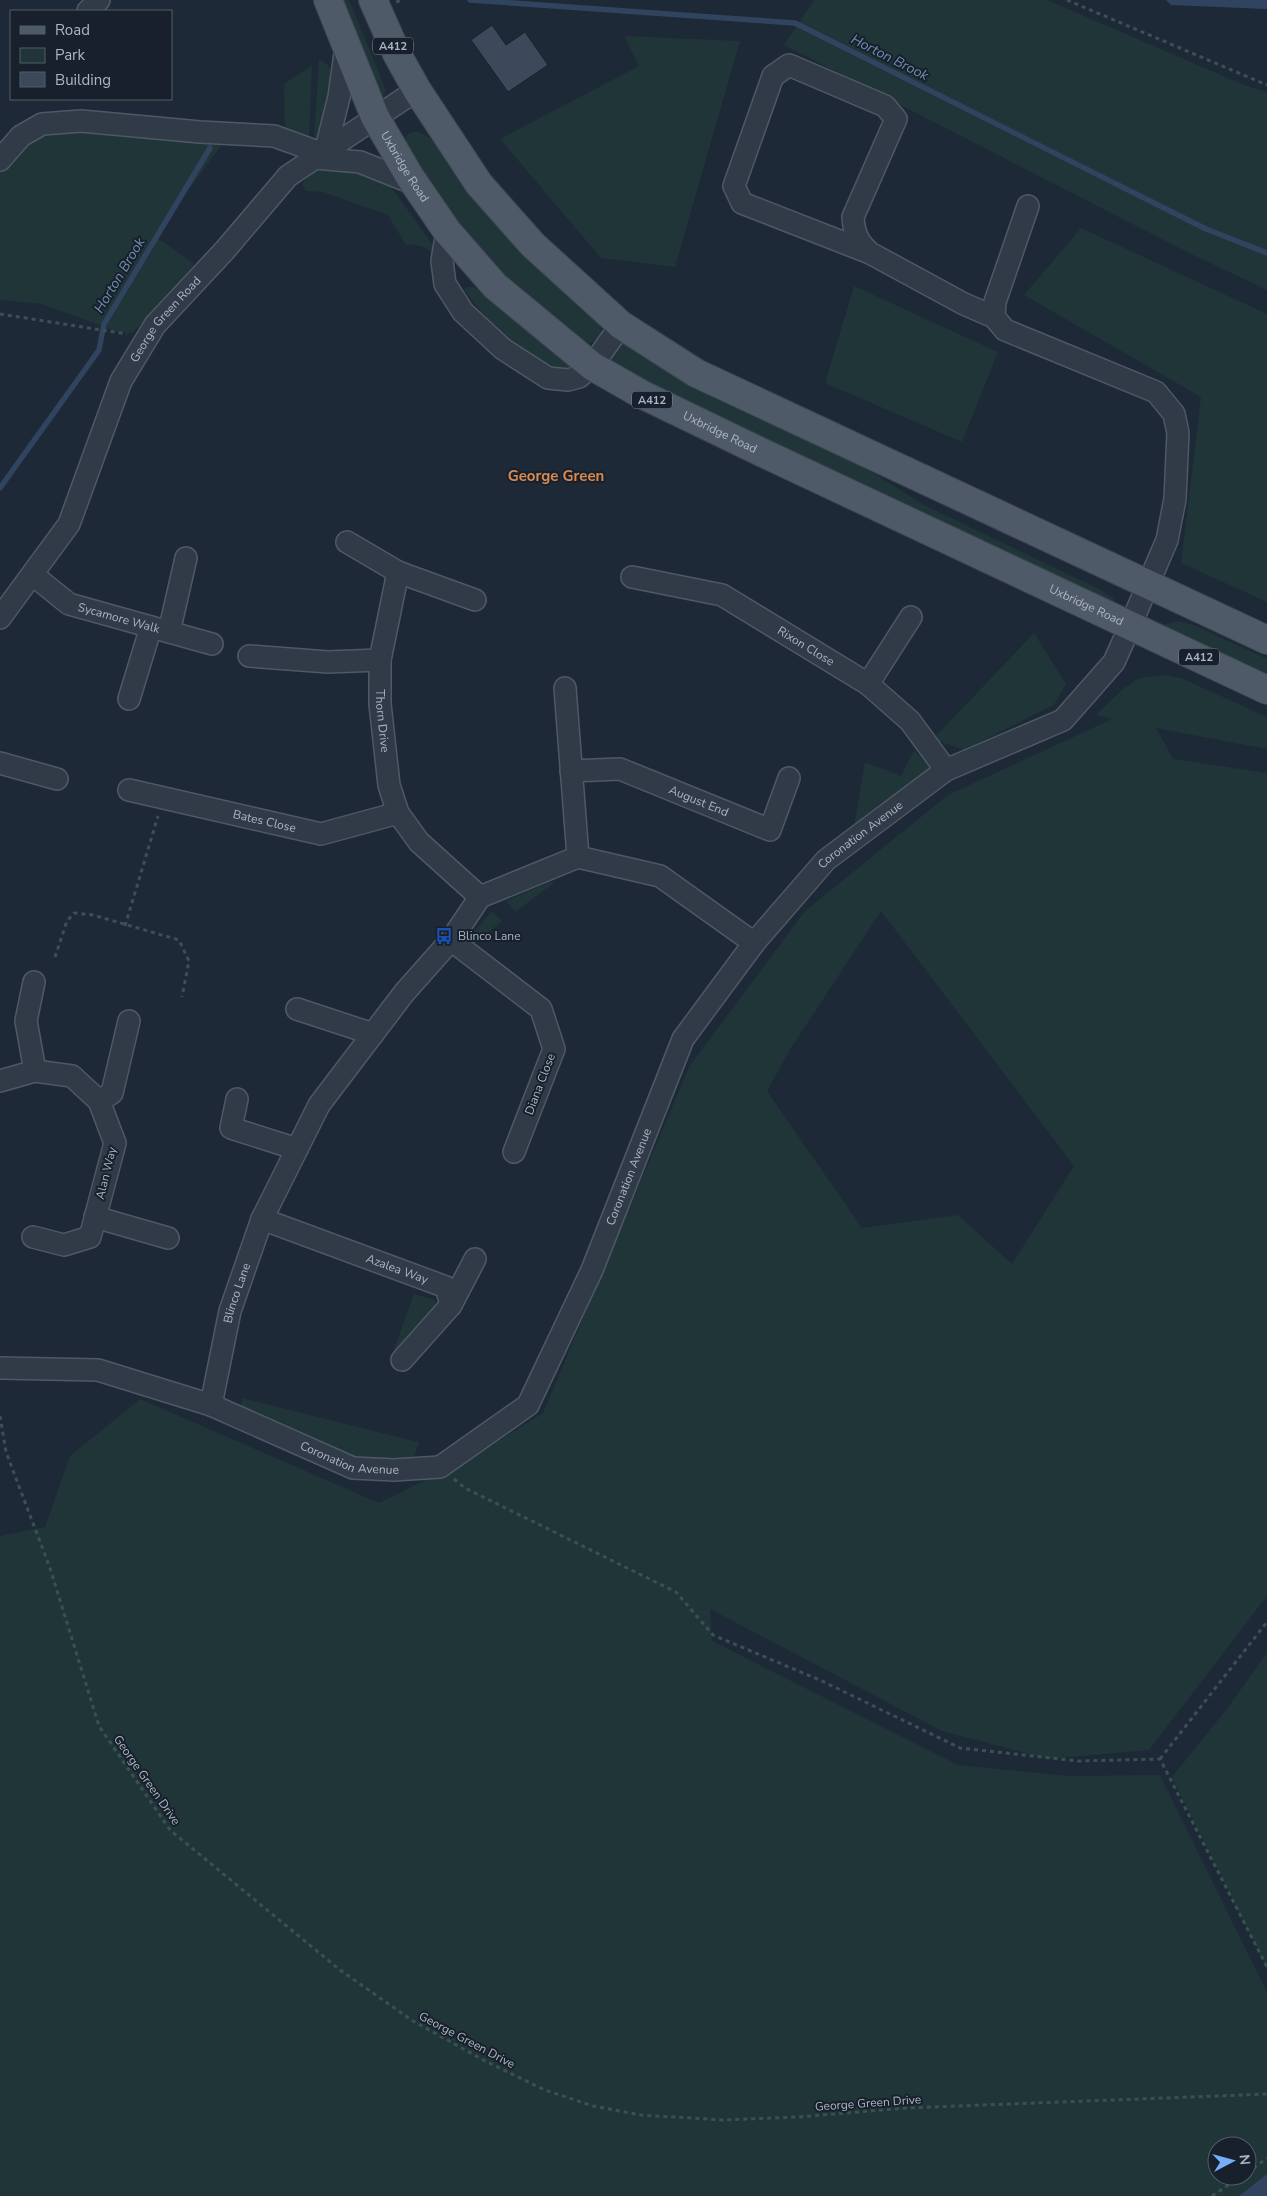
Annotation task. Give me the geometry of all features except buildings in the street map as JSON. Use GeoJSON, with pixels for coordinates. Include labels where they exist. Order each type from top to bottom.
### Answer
{"type":"FeatureCollection","features":[{"type":"Feature","properties":{"kind":"main road","name":"Uxbridge Road"},"geometry":{"type":"LineString","coordinates":[[328,0],[374,118],[447,232],[495,286],[592,366],[641,394],[761,452],[1131,624],[1267,690]]}},
{"type":"Feature","properties":{"kind":"main road","name":"A412"},"geometry":{"type":"LineString","coordinates":[[373,0],[397,54],[417,90],[485,191],[533,245],[621,325],[696,373],[1267,640]]}},
{"type":"Feature","properties":{"kind":"street"},"geometry":{"type":"LineString","coordinates":[[89,10],[99,0]]}},
{"type":"Feature","properties":{"kind":"street"},"geometry":{"type":"LineString","coordinates":[[321,153],[340,90],[346,46]]}},
{"type":"Feature","properties":{"kind":"street"},"geometry":{"type":"LineString","coordinates":[[870,252],[861,245],[854,232],[853,218],[896,119],[885,106],[789,66],[773,76],[734,186],[742,203],[870,252],[964,304],[994,316],[995,302],[1028,206]]}},
{"type":"Feature","properties":{"kind":"street","name":"George Green Road"},"geometry":{"type":"LineString","coordinates":[[0,618],[69,524],[121,381],[155,325],[226,250],[288,176],[417,90]]}},
{"type":"Feature","properties":{"kind":"street"},"geometry":{"type":"LineString","coordinates":[[0,160],[20,136],[42,124],[81,121],[200,132],[274,136],[321,153],[360,162],[415,184]]}},
{"type":"Feature","properties":{"kind":"street"},"geometry":{"type":"LineString","coordinates":[[447,232],[442,261],[445,284],[463,312],[503,349],[548,378],[568,380],[579,376],[592,366],[621,325]]}},
{"type":"Feature","properties":{"kind":"street","name":"Coronation Avenue"},"geometry":{"type":"LineString","coordinates":[[0,1368],[98,1370],[211,1405],[353,1468],[394,1470],[440,1467],[528,1405],[592,1270],[682,1039],[754,942],[826,860],[946,770],[1063,720],[1114,662],[1148,585],[1167,540],[1175,499],[1178,433],[1174,414],[1156,392],[1005,330],[994,316]]}},
{"type":"Feature","properties":{"kind":"street"},"geometry":{"type":"LineString","coordinates":[[347,542],[398,572],[475,600]]}},
{"type":"Feature","properties":{"kind":"street"},"geometry":{"type":"LineString","coordinates":[[129,699],[160,630],[186,558]]}},
{"type":"Feature","properties":{"kind":"street","name":"Thorn Drive"},"geometry":{"type":"LineString","coordinates":[[398,572],[380,660],[380,704],[389,785],[398,813],[419,842],[480,897]]}},
{"type":"Feature","properties":{"kind":"street","name":"Sycamore Walk"},"geometry":{"type":"LineString","coordinates":[[33,575],[69,604],[212,644]]}},
{"type":"Feature","properties":{"kind":"street","name":"Rixon Close"},"geometry":{"type":"LineString","coordinates":[[632,577],[722,594],[868,684],[910,721],[946,770]]}},
{"type":"Feature","properties":{"kind":"street"},"geometry":{"type":"LineString","coordinates":[[868,684],[911,617]]}},
{"type":"Feature","properties":{"kind":"street"},"geometry":{"type":"LineString","coordinates":[[249,656],[328,662],[380,660]]}},
{"type":"Feature","properties":{"kind":"street"},"geometry":{"type":"LineString","coordinates":[[565,688],[578,857]]}},
{"type":"Feature","properties":{"kind":"street"},"geometry":{"type":"LineString","coordinates":[[0,763],[57,779]]}},
{"type":"Feature","properties":{"kind":"street","name":"August End"},"geometry":{"type":"LineString","coordinates":[[571,771],[620,769],[770,830],[789,778]]}},
{"type":"Feature","properties":{"kind":"street","name":"Bates Close"},"geometry":{"type":"LineString","coordinates":[[129,790],[321,834],[398,813]]}},
{"type":"Feature","properties":{"kind":"street"},"geometry":{"type":"LineString","coordinates":[[480,897],[578,857],[660,876],[754,942]]}},
{"type":"Feature","properties":{"kind":"street","name":"Blinco Lane"},"geometry":{"type":"LineString","coordinates":[[211,1405],[230,1312],[262,1219],[319,1106],[404,992],[451,940],[480,897]]}},
{"type":"Feature","properties":{"kind":"street","name":"Diana Close"},"geometry":{"type":"LineString","coordinates":[[451,940],[541,1009],[554,1049],[514,1152]]}},
{"type":"Feature","properties":{"kind":"street"},"geometry":{"type":"LineString","coordinates":[[34,982],[26,1022],[35,1071]]}},
{"type":"Feature","properties":{"kind":"street"},"geometry":{"type":"LineString","coordinates":[[296,1009],[373,1034]]}},
{"type":"Feature","properties":{"kind":"street"},"geometry":{"type":"LineString","coordinates":[[99,1101],[112,1092],[129,1021]]}},
{"type":"Feature","properties":{"kind":"street","name":"Alan Way"},"geometry":{"type":"LineString","coordinates":[[0,1081],[35,1071],[72,1076],[99,1101],[115,1143],[90,1237],[64,1245],[33,1237]]}},
{"type":"Feature","properties":{"kind":"street"},"geometry":{"type":"LineString","coordinates":[[237,1099],[231,1128],[297,1149]]}},
{"type":"Feature","properties":{"kind":"street"},"geometry":{"type":"LineString","coordinates":[[95,1217],[168,1238]]}},
{"type":"Feature","properties":{"kind":"street","name":"Azalea Way"},"geometry":{"type":"LineString","coordinates":[[262,1219],[446,1287],[451,1305]]}},
{"type":"Feature","properties":{"kind":"street"},"geometry":{"type":"LineString","coordinates":[[402,1360],[451,1305],[475,1259]]}},
{"type":"Feature","properties":{"kind":"path"},"geometry":{"type":"LineString","coordinates":[[1067,0],[1267,85]]}},
{"type":"Feature","properties":{"kind":"path"},"geometry":{"type":"LineString","coordinates":[[0,314],[148,337]]}},
{"type":"Feature","properties":{"kind":"path"},"geometry":{"type":"LineString","coordinates":[[125,926],[163,798]]}},
{"type":"Feature","properties":{"kind":"path"},"geometry":{"type":"LineString","coordinates":[[55,957],[66,920],[74,914],[94,916],[179,940],[189,961],[182,997]]}},
{"type":"Feature","properties":{"kind":"path","name":"George Green Drive"},"geometry":{"type":"LineString","coordinates":[[0,1416],[6,1452],[50,1568],[99,1726],[170,1830],[340,1970],[413,2020],[487,2062],[545,2090],[593,2106],[641,2115],[722,2120],[798,2117],[906,2108],[1267,2094]]}},
{"type":"Feature","properties":{"kind":"path"},"geometry":{"type":"LineString","coordinates":[[440,1467],[465,1488],[676,1592],[713,1635],[822,1681],[960,1748],[1078,1761],[1160,1759]]}},
{"type":"Feature","properties":{"kind":"path"},"geometry":{"type":"LineString","coordinates":[[1160,1759],[1267,1622]]}},
{"type":"Feature","properties":{"kind":"path"},"geometry":{"type":"LineString","coordinates":[[1160,1759],[1267,1967]]}},
{"type":"Feature","properties":{"kind":"path"},"geometry":{"type":"LineString","coordinates":[[1212,2196],[1227,2186]]}},
{"type":"Feature","properties":{"kind":"green space"},"geometry":{"type":"Polygon","coordinates":[[[339,0],[349,0],[386,90],[384,95],[378,96],[339,0]]]}},
{"type":"Feature","properties":{"kind":"green space"},"geometry":{"type":"Polygon","coordinates":[[[814,0],[1047,0],[1244,85],[1267,92],[1267,290],[1189,253],[784,45],[814,0]]]}},
{"type":"Feature","properties":{"kind":"green space"},"geometry":{"type":"Polygon","coordinates":[[[624,36],[740,41],[675,267],[601,258],[500,139],[639,66],[624,36]]]}},
{"type":"Feature","properties":{"kind":"green space"},"geometry":{"type":"Polygon","coordinates":[[[319,59],[329,66],[332,94],[326,120],[318,137],[314,137],[319,59]]]}},
{"type":"Feature","properties":{"kind":"green space"},"geometry":{"type":"Polygon","coordinates":[[[312,65],[309,138],[285,134],[284,84],[312,65]]]}},
{"type":"Feature","properties":{"kind":"green space"},"geometry":{"type":"Polygon","coordinates":[[[52,119],[225,140],[155,236],[194,264],[168,297],[132,333],[118,332],[42,304],[0,300],[0,168],[52,119]]]}},
{"type":"Feature","properties":{"kind":"green space"},"geometry":{"type":"Polygon","coordinates":[[[412,132],[419,132],[433,140],[469,190],[600,320],[601,334],[596,340],[588,344],[575,339],[497,271],[435,195],[404,142],[407,135],[412,132]]]}},
{"type":"Feature","properties":{"kind":"green space"},"geometry":{"type":"Polygon","coordinates":[[[347,164],[386,180],[439,253],[435,254],[417,245],[406,245],[388,215],[323,192],[306,191],[302,184],[317,171],[347,164]]]}},
{"type":"Feature","properties":{"kind":"green space"},"geometry":{"type":"Polygon","coordinates":[[[1081,228],[1267,314],[1267,602],[1181,563],[1201,397],[1024,295],[1081,228]]]}},
{"type":"Feature","properties":{"kind":"green space"},"geometry":{"type":"Polygon","coordinates":[[[854,286],[998,352],[962,442],[825,383],[854,286]]]}},
{"type":"Feature","properties":{"kind":"green space"},"geometry":{"type":"Polygon","coordinates":[[[468,287],[474,287],[569,361],[570,369],[563,372],[533,357],[520,348],[485,315],[464,290],[468,287]]]}},
{"type":"Feature","properties":{"kind":"green space"},"geometry":{"type":"Polygon","coordinates":[[[625,342],[813,443],[867,469],[924,505],[1097,588],[1112,597],[1116,603],[1112,607],[615,368],[611,354],[617,345],[625,342]]]}},
{"type":"Feature","properties":{"kind":"green space"},"geometry":{"type":"Polygon","coordinates":[[[1178,621],[1196,626],[1267,659],[1267,686],[1163,632],[1162,625],[1178,621]]]}},
{"type":"Feature","properties":{"kind":"green space"},"geometry":{"type":"Polygon","coordinates":[[[1034,633],[1066,684],[1054,705],[964,750],[933,739],[1034,633]]]}},
{"type":"Feature","properties":{"kind":"green space"},"geometry":{"type":"Polygon","coordinates":[[[1164,675],[1181,678],[1267,717],[1267,749],[1156,728],[1173,759],[1267,773],[1267,1596],[1149,1750],[1048,1759],[942,1731],[710,1609],[712,1641],[958,1765],[1069,1776],[1160,1775],[1267,1992],[1267,2174],[1257,2182],[1257,2136],[1207,2136],[1207,2186],[1252,2186],[1239,2196],[0,2196],[0,1536],[45,1527],[70,1456],[140,1399],[379,1503],[463,1461],[543,1413],[689,1067],[805,911],[948,795],[1112,719],[1096,715],[1123,689],[1139,678],[1164,675]],[[881,911],[791,1048],[767,1091],[862,1228],[958,1215],[1012,1264],[1074,1166],[881,911]],[[534,1518],[656,1581],[657,1581],[534,1518]]]}},
{"type":"Feature","properties":{"kind":"green space"},"geometry":{"type":"Polygon","coordinates":[[[914,750],[930,768],[911,787],[881,803],[854,826],[865,762],[901,776],[914,750]]]}},
{"type":"Feature","properties":{"kind":"green space"},"geometry":{"type":"Polygon","coordinates":[[[549,882],[554,883],[515,912],[506,901],[549,882]]]}},
{"type":"Feature","properties":{"kind":"green space"},"geometry":{"type":"Polygon","coordinates":[[[492,911],[502,921],[470,948],[469,937],[492,911]]]}},
{"type":"Feature","properties":{"kind":"green space"},"geometry":{"type":"Polygon","coordinates":[[[414,1294],[435,1300],[437,1305],[397,1351],[394,1349],[414,1294]]]}},
{"type":"Feature","properties":{"kind":"green space"},"geometry":{"type":"Polygon","coordinates":[[[242,1398],[419,1442],[412,1463],[359,1465],[241,1416],[242,1398]]]}},
{"type":"Feature","properties":{"kind":"green space"},"geometry":{"type":"Polygon","coordinates":[[[1267,1653],[1267,1969],[1172,1777],[1226,1710],[1267,1653]]]}},
{"type":"Feature","properties":{"kind":"water"},"geometry":{"type":"Polygon","coordinates":[[[1166,0],[1267,0],[1267,9],[1171,5],[1166,0]]]}},
{"type":"Feature","properties":{"kind":"water"},"geometry":{"type":"Polygon","coordinates":[[[1267,2174],[1267,2196],[1239,2196],[1252,2186],[1257,2186],[1257,2182],[1267,2174]]]}},
{"type":"Feature","properties":{"kind":"waterway","name":"Horton Brook"},"geometry":{"type":"LineString","coordinates":[[470,0],[795,23],[1206,229],[1267,253]]}},
{"type":"Feature","properties":{"kind":"waterway","name":"Horton Brook"},"geometry":{"type":"LineString","coordinates":[[0,488],[99,350],[104,324],[210,148]]}},
{"type":"Feature","properties":{"kind":"place","name":"Blinco Lane"},"geometry":{"type":"Point","coordinates":[444,936]}},
{"type":"Feature","properties":{"kind":"district","name":"George Green"},"geometry":{"type":"Point","coordinates":[556,476]}}]}
